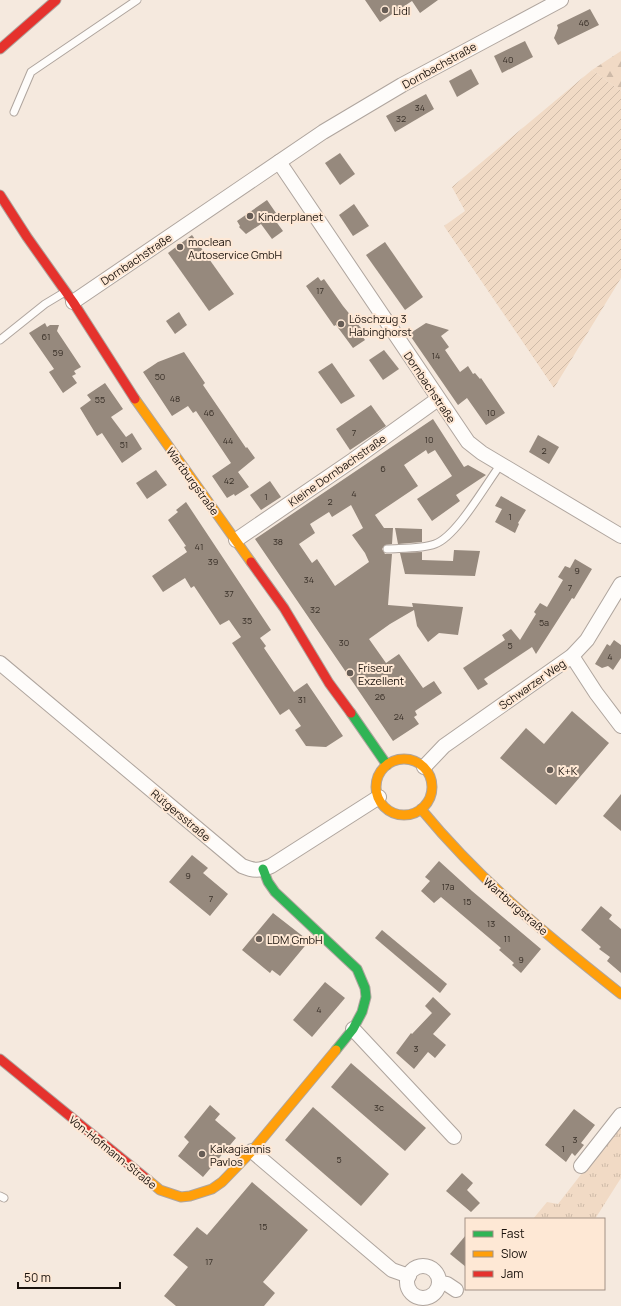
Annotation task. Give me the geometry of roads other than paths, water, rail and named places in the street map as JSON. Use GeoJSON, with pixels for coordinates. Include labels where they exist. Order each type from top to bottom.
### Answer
{"type":"FeatureCollection","features":[{"type":"Feature","properties":{"kind":"main road"},"geometry":{"type":"LineString","coordinates":[[0,48],[56,0]]}},
{"type":"Feature","properties":{"kind":"main road","name":"Wartburgstraße"},"geometry":{"type":"LineString","coordinates":[[0,195],[69,297],[145,414],[284,608],[329,683],[387,765]]}},
{"type":"Feature","properties":{"kind":"main road"},"geometry":{"type":"LineString","coordinates":[[408,759],[424,767],[431,779],[432,792],[430,798],[421,809],[407,815],[397,814],[388,809],[378,798],[376,789],[377,780],[387,765],[397,760],[408,759]]}},
{"type":"Feature","properties":{"kind":"main road","name":"Wartburgstraße"},"geometry":{"type":"LineString","coordinates":[[421,809],[449,843],[482,877],[546,933],[621,994]]}},
{"type":"Feature","properties":{"kind":"main road","name":"Von-Hofmann-Straße"},"geometry":{"type":"LineString","coordinates":[[0,1058],[160,1190],[181,1197],[190,1196],[212,1189],[222,1182],[252,1151],[353,1029],[362,1012],[366,997],[365,988],[357,969],[275,892],[268,882],[263,869]]}},
{"type":"Feature","properties":{"kind":"street","name":"Dornbachstraße"},"geometry":{"type":"LineString","coordinates":[[69,297],[323,132],[402,85],[561,0]]}},
{"type":"Feature","properties":{"kind":"street","name":"Dornbachstraße"},"geometry":{"type":"LineString","coordinates":[[279,162],[468,442],[482,453],[621,536]]}},
{"type":"Feature","properties":{"kind":"street","name":"Kleine Dornbachstraße"},"geometry":{"type":"LineString","coordinates":[[236,540],[353,460],[438,399]]}},
{"type":"Feature","properties":{"kind":"street","name":"Schwarzer Weg"},"geometry":{"type":"LineString","coordinates":[[424,767],[444,746],[572,656],[587,640],[621,584]]}},
{"type":"Feature","properties":{"kind":"street"},"geometry":{"type":"LineString","coordinates":[[572,656],[596,693],[621,726]]}},
{"type":"Feature","properties":{"kind":"street","name":"Rütgersstraße"},"geometry":{"type":"LineString","coordinates":[[0,663],[242,866],[252,870],[263,869]]}},
{"type":"Feature","properties":{"kind":"street"},"geometry":{"type":"LineString","coordinates":[[263,869],[271,866],[378,798]]}},
{"type":"Feature","properties":{"kind":"street"},"geometry":{"type":"LineString","coordinates":[[353,1029],[454,1137]]}},
{"type":"Feature","properties":{"kind":"street"},"geometry":{"type":"LineString","coordinates":[[581,1166],[621,1115]]}},
{"type":"Feature","properties":{"kind":"street"},"geometry":{"type":"LineString","coordinates":[[252,1151],[392,1270],[409,1276]]}},
{"type":"Feature","properties":{"kind":"street"},"geometry":{"type":"LineString","coordinates":[[421,1266],[436,1272],[439,1283],[435,1292],[427,1298],[422,1298],[413,1294],[407,1281],[409,1276],[416,1268],[421,1266]]}},
{"type":"Feature","properties":{"kind":"street"},"geometry":{"type":"LineString","coordinates":[[439,1283],[447,1284],[456,1290]]}},
{"type":"Feature","properties":{"kind":"lane"},"geometry":{"type":"LineString","coordinates":[[14,112],[31,72],[137,0]]}},
{"type":"Feature","properties":{"kind":"lane"},"geometry":{"type":"LineString","coordinates":[[0,340],[45,304],[69,297]]}},
{"type":"Feature","properties":{"kind":"lane"},"geometry":{"type":"LineString","coordinates":[[386,549],[433,545],[443,541],[454,529],[501,464]]}},
{"type":"Feature","properties":{"kind":"place","name":"Lidl"},"geometry":{"type":"Point","coordinates":[385,10]}},
{"type":"Feature","properties":{"kind":"place","name":"Kinderplanet"},"geometry":{"type":"Point","coordinates":[250,216]}},
{"type":"Feature","properties":{"kind":"place","name":"moclean Autoservice GmbH"},"geometry":{"type":"Point","coordinates":[180,247]}},
{"type":"Feature","properties":{"kind":"place","name":"Löschzug 3 Habinghorst"},"geometry":{"type":"Point","coordinates":[341,324]}},
{"type":"Feature","properties":{"kind":"place","name":"Friseur Exzellent"},"geometry":{"type":"Point","coordinates":[350,673]}},
{"type":"Feature","properties":{"kind":"place","name":"K+K"},"geometry":{"type":"Point","coordinates":[550,770]}},
{"type":"Feature","properties":{"kind":"place","name":"LDM GmbH"},"geometry":{"type":"Point","coordinates":[259,939]}},
{"type":"Feature","properties":{"kind":"place","name":"Kakagiannis Pavlos"},"geometry":{"type":"Point","coordinates":[202,1154]}}]}
